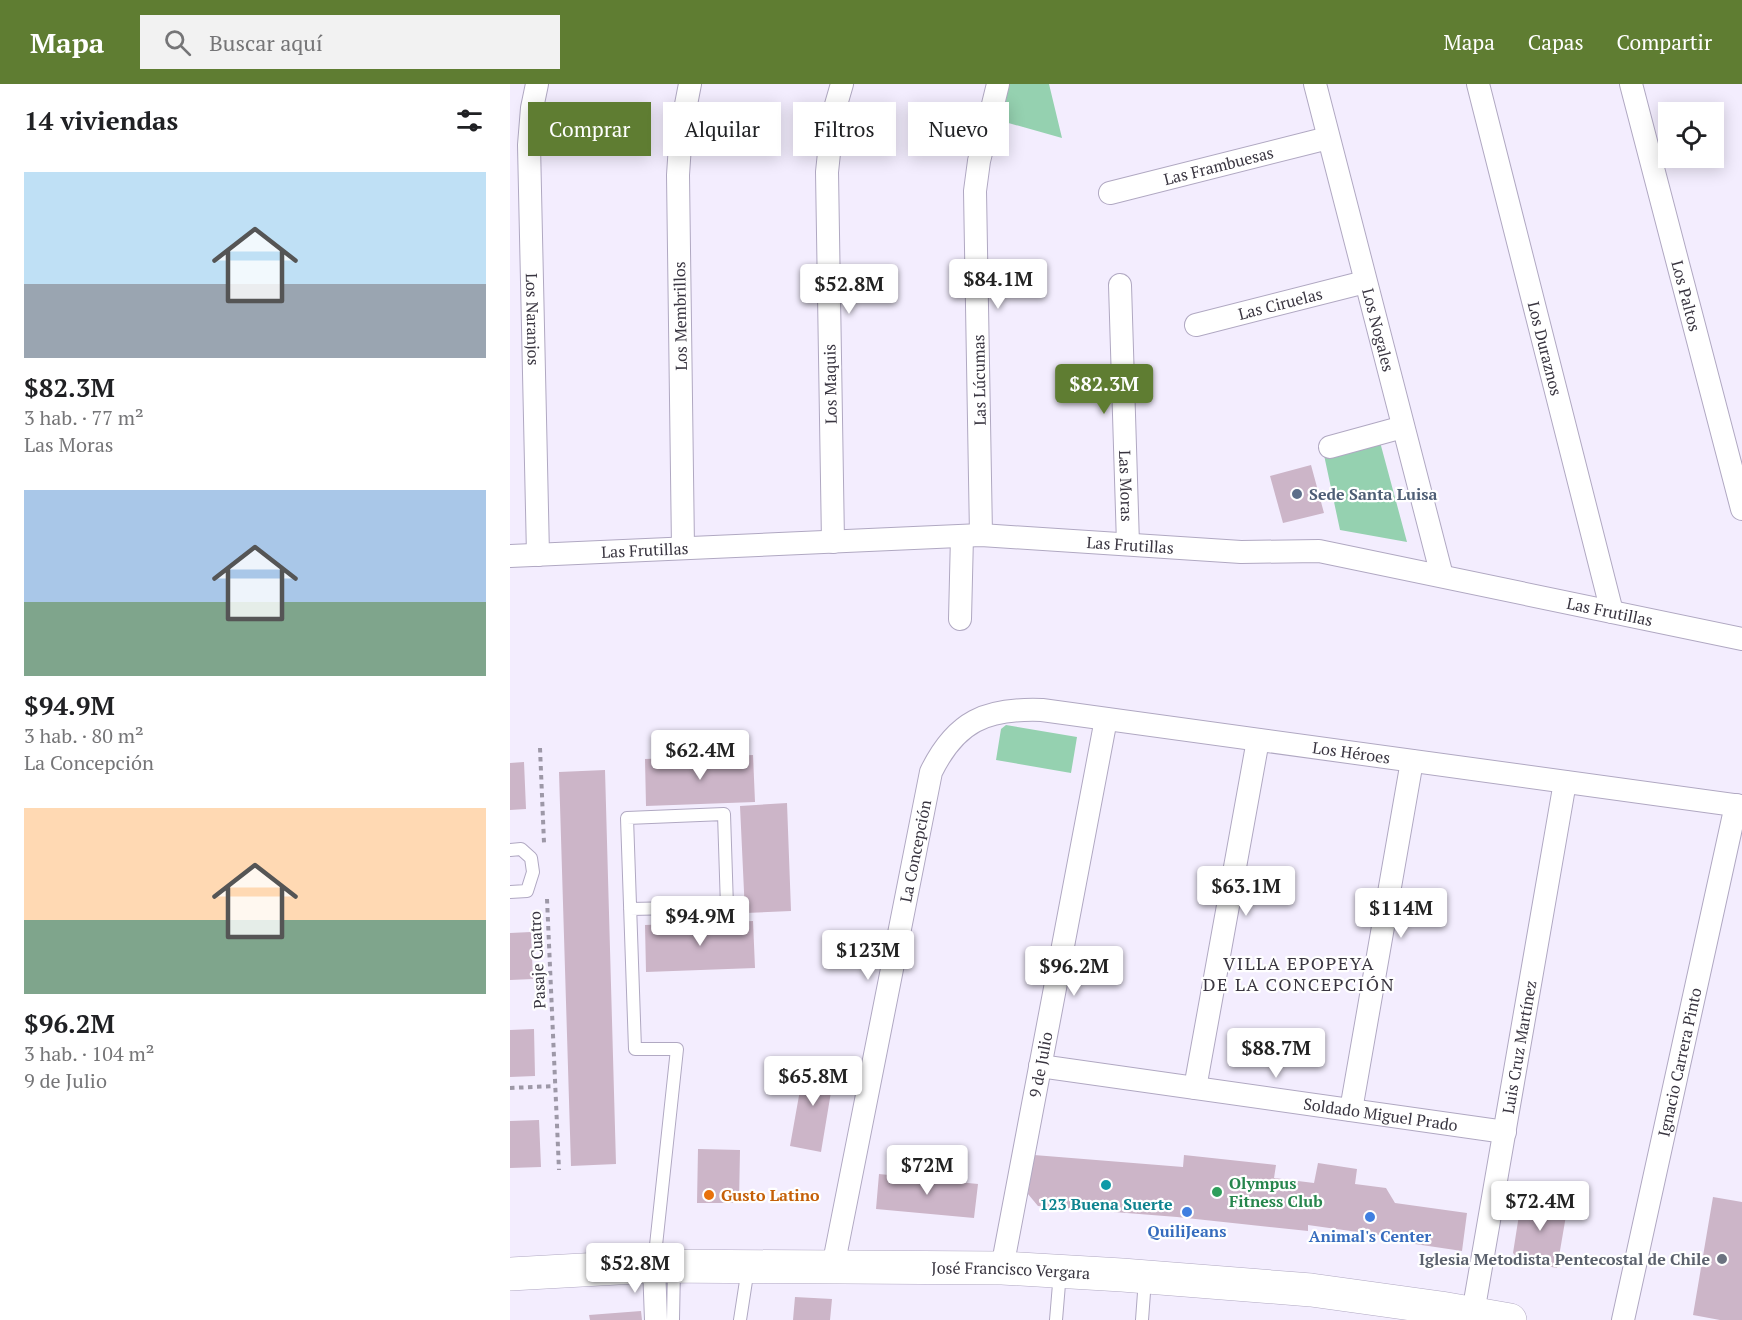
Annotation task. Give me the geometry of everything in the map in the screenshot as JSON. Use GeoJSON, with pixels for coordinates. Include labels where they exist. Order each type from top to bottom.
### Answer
{"type":"FeatureCollection","features":[{"type":"Feature","properties":{"kind":"main road","name":"José Francisco Vergara"},"geometry":{"type":"LineString","coordinates":[[510,1274],[664,1267],[1002,1268],[1311,1290],[1455,1314],[1509,1320]]}},
{"type":"Feature","properties":{"kind":"street","name":"Los Naranjos"},"geometry":{"type":"LineString","coordinates":[[537,84],[532,108],[529,145],[538,555]]}},
{"type":"Feature","properties":{"kind":"street","name":"Los Membrillos"},"geometry":{"type":"LineString","coordinates":[[683,548],[678,175],[681,130],[690,84]]}},
{"type":"Feature","properties":{"kind":"street","name":"Los Maquis"},"geometry":{"type":"LineString","coordinates":[[833,542],[827,172],[833,115],[842,84]]}},
{"type":"Feature","properties":{"kind":"street","name":"Las Lúcumas"},"geometry":{"type":"LineString","coordinates":[[960,619],[972,536],[975,191],[979,161],[998,84]]}},
{"type":"Feature","properties":{"kind":"street","name":"Los Nogales"},"geometry":{"type":"LineString","coordinates":[[1315,84],[1442,576]]}},
{"type":"Feature","properties":{"kind":"street","name":"Los Duraznos"},"geometry":{"type":"LineString","coordinates":[[1478,84],[1612,612]]}},
{"type":"Feature","properties":{"kind":"street","name":"Los Paltos"},"geometry":{"type":"LineString","coordinates":[[1631,84],[1742,509]]}},
{"type":"Feature","properties":{"kind":"street","name":"Las Frambuesas"},"geometry":{"type":"LineString","coordinates":[[1110,193],[1328,138]]}},
{"type":"Feature","properties":{"kind":"street","name":"Las Ciruelas"},"geometry":{"type":"LineString","coordinates":[[1196,325],[1365,282]]}},
{"type":"Feature","properties":{"kind":"street","name":"Las Moras"},"geometry":{"type":"LineString","coordinates":[[1120,285],[1128,544]]}},
{"type":"Feature","properties":{"kind":"street"},"geometry":{"type":"LineString","coordinates":[[1330,447],[1403,427]]}},
{"type":"Feature","properties":{"kind":"street","name":"Las Frutillas"},"geometry":{"type":"LineString","coordinates":[[510,556],[972,536],[1241,552],[1319,551],[1742,639]]}},
{"type":"Feature","properties":{"kind":"street","name":"Los Héroes"},"geometry":{"type":"LineString","coordinates":[[964,727],[992,715],[1022,710],[1106,719],[1739,805]]}},
{"type":"Feature","properties":{"kind":"street","name":"9 de Julio"},"geometry":{"type":"LineString","coordinates":[[1002,1268],[1106,719]]}},
{"type":"Feature","properties":{"kind":"street","name":"La Concepción"},"geometry":{"type":"LineString","coordinates":[[833,1267],[931,772],[950,739],[964,727]]}},
{"type":"Feature","properties":{"kind":"street"},"geometry":{"type":"LineString","coordinates":[[1195,1088],[1258,740]]}},
{"type":"Feature","properties":{"kind":"street"},"geometry":{"type":"LineString","coordinates":[[1351,1110],[1412,761]]}},
{"type":"Feature","properties":{"kind":"street","name":"Luis Cruz Martínez"},"geometry":{"type":"LineString","coordinates":[[1455,1314],[1505,1132],[1565,782]]}},
{"type":"Feature","properties":{"kind":"street","name":"Ignacio Carrera Pinto"},"geometry":{"type":"LineString","coordinates":[[1623,1320],[1739,805]]}},
{"type":"Feature","properties":{"kind":"street","name":"Soldado Miguel Prado"},"geometry":{"type":"LineString","coordinates":[[1040,1066],[1505,1132]]}},
{"type":"Feature","properties":{"kind":"street"},"geometry":{"type":"LineString","coordinates":[[656,1320],[664,1267]]}},
{"type":"Feature","properties":{"kind":"lane"},"geometry":{"type":"LineString","coordinates":[[630,909],[727,906],[724,814],[627,818],[630,909],[635,1049],[677,1049],[664,1267],[673,1320]]}},
{"type":"Feature","properties":{"kind":"lane"},"geometry":{"type":"LineString","coordinates":[[510,850],[521,849],[531,858],[533,872],[527,891],[510,892]]}},
{"type":"Feature","properties":{"kind":"lane"},"geometry":{"type":"LineString","coordinates":[[740,1320],[748,1267]]}},
{"type":"Feature","properties":{"kind":"lane"},"geometry":{"type":"LineString","coordinates":[[1056,1320],[1060,1271]]}},
{"type":"Feature","properties":{"kind":"lane"},"geometry":{"type":"LineString","coordinates":[[1142,1320],[1145,1277]]}},
{"type":"Feature","properties":{"kind":"path"},"geometry":{"type":"LineString","coordinates":[[540,748],[544,853]]}},
{"type":"Feature","properties":{"kind":"path","name":"Pasaje Cuatro"},"geometry":{"type":"LineString","coordinates":[[546,888],[559,1170]]}},
{"type":"Feature","properties":{"kind":"path"},"geometry":{"type":"LineString","coordinates":[[510,1088],[555,1086]]}},
{"type":"Feature","properties":{"kind":"green space"},"geometry":{"type":"Polygon","coordinates":[[[1006,84],[1049,84],[1062,138],[1009,123],[1009,102],[1006,102],[1006,84]]]}},
{"type":"Feature","properties":{"kind":"green space"},"geometry":{"type":"Polygon","coordinates":[[[1380,442],[1407,542],[1340,530],[1324,455],[1380,442]]]}},
{"type":"Feature","properties":{"kind":"green space"},"geometry":{"type":"Polygon","coordinates":[[[1006,725],[1077,737],[1071,773],[996,760],[1001,729],[1006,725]]]}},
{"type":"Feature","properties":{"kind":"building","name":"Sede Santa Luisa"},"geometry":{"type":"Polygon","coordinates":[[[1311,465],[1324,513],[1283,523],[1270,476],[1311,465]]]}},
{"type":"Feature","properties":{"kind":"building"},"geometry":{"type":"Polygon","coordinates":[[[753,755],[755,802],[646,806],[645,759],[753,755]]]}},
{"type":"Feature","properties":{"kind":"building"},"geometry":{"type":"Polygon","coordinates":[[[524,762],[526,809],[510,810],[510,763],[524,762]]]}},
{"type":"Feature","properties":{"kind":"building"},"geometry":{"type":"Polygon","coordinates":[[[605,770],[616,1164],[571,1166],[559,772],[605,770]]]}},
{"type":"Feature","properties":{"kind":"building"},"geometry":{"type":"Polygon","coordinates":[[[787,803],[791,911],[745,913],[740,806],[787,803]]]}},
{"type":"Feature","properties":{"kind":"building"},"geometry":{"type":"Polygon","coordinates":[[[753,921],[755,968],[646,972],[645,925],[753,921]]]}},
{"type":"Feature","properties":{"kind":"building"},"geometry":{"type":"Polygon","coordinates":[[[531,932],[533,979],[510,980],[510,933],[531,932]]]}},
{"type":"Feature","properties":{"kind":"building"},"geometry":{"type":"Polygon","coordinates":[[[534,1029],[535,1076],[510,1077],[510,1030],[534,1029]]]}},
{"type":"Feature","properties":{"kind":"building"},"geometry":{"type":"Polygon","coordinates":[[[805,1062],[835,1068],[821,1152],[790,1146],[805,1062]]]}},
{"type":"Feature","properties":{"kind":"building"},"geometry":{"type":"Polygon","coordinates":[[[539,1120],[541,1167],[510,1168],[510,1121],[539,1120]]]}},
{"type":"Feature","properties":{"kind":"building"},"geometry":{"type":"Polygon","coordinates":[[[698,1149],[740,1150],[739,1203],[697,1203],[698,1149]]]}},
{"type":"Feature","properties":{"kind":"building"},"geometry":{"type":"Polygon","coordinates":[[[1034,1155],[1183,1167],[1184,1155],[1276,1165],[1274,1178],[1314,1183],[1318,1163],[1357,1169],[1355,1184],[1386,1188],[1395,1203],[1467,1213],[1462,1251],[1388,1240],[1386,1236],[1308,1225],[1308,1231],[1177,1217],[1038,1206],[1028,1194],[1034,1155]]]}},
{"type":"Feature","properties":{"kind":"building"},"geometry":{"type":"Polygon","coordinates":[[[879,1174],[978,1184],[974,1218],[876,1209],[879,1174]]]}},
{"type":"Feature","properties":{"kind":"building"},"geometry":{"type":"Polygon","coordinates":[[[1522,1196],[1568,1204],[1557,1268],[1520,1261],[1513,1253],[1522,1196]]]}},
{"type":"Feature","properties":{"kind":"building","name":"Iglesia Metodista Pentecostal de Chile"},"geometry":{"type":"Polygon","coordinates":[[[1713,1197],[1742,1202],[1742,1320],[1720,1320],[1693,1315],[1713,1197]]]}},
{"type":"Feature","properties":{"kind":"building"},"geometry":{"type":"Polygon","coordinates":[[[795,1297],[832,1299],[830,1320],[793,1320],[795,1297]]]}},
{"type":"Feature","properties":{"kind":"building"},"geometry":{"type":"Polygon","coordinates":[[[641,1311],[642,1320],[590,1320],[589,1315],[641,1311]]]}},
{"type":"Feature","properties":{"kind":"place","name":"Sede Santa Luisa"},"geometry":{"type":"Point","coordinates":[1297,494]}},
{"type":"Feature","properties":{"kind":"place","name":"123 Buena Suerte"},"geometry":{"type":"Point","coordinates":[1106,1185]}},
{"type":"Feature","properties":{"kind":"place","name":"Olympus Fitness Club"},"geometry":{"type":"Point","coordinates":[1217,1192]}},
{"type":"Feature","properties":{"kind":"place","name":"Gusto Latino"},"geometry":{"type":"Point","coordinates":[709,1195]}},
{"type":"Feature","properties":{"kind":"place","name":"QuiliJeans"},"geometry":{"type":"Point","coordinates":[1187,1212]}},
{"type":"Feature","properties":{"kind":"place","name":"Animal's Center"},"geometry":{"type":"Point","coordinates":[1370,1217]}},
{"type":"Feature","properties":{"kind":"place","name":"Iglesia Metodista Pentecostal de Chile"},"geometry":{"type":"Point","coordinates":[1722,1259]}},
{"type":"Feature","properties":{"kind":"district","name":"VILLA EPOPEYA DE LA CONCEPCIÓN"},"geometry":{"type":"Point","coordinates":[1299,973]}}]}
